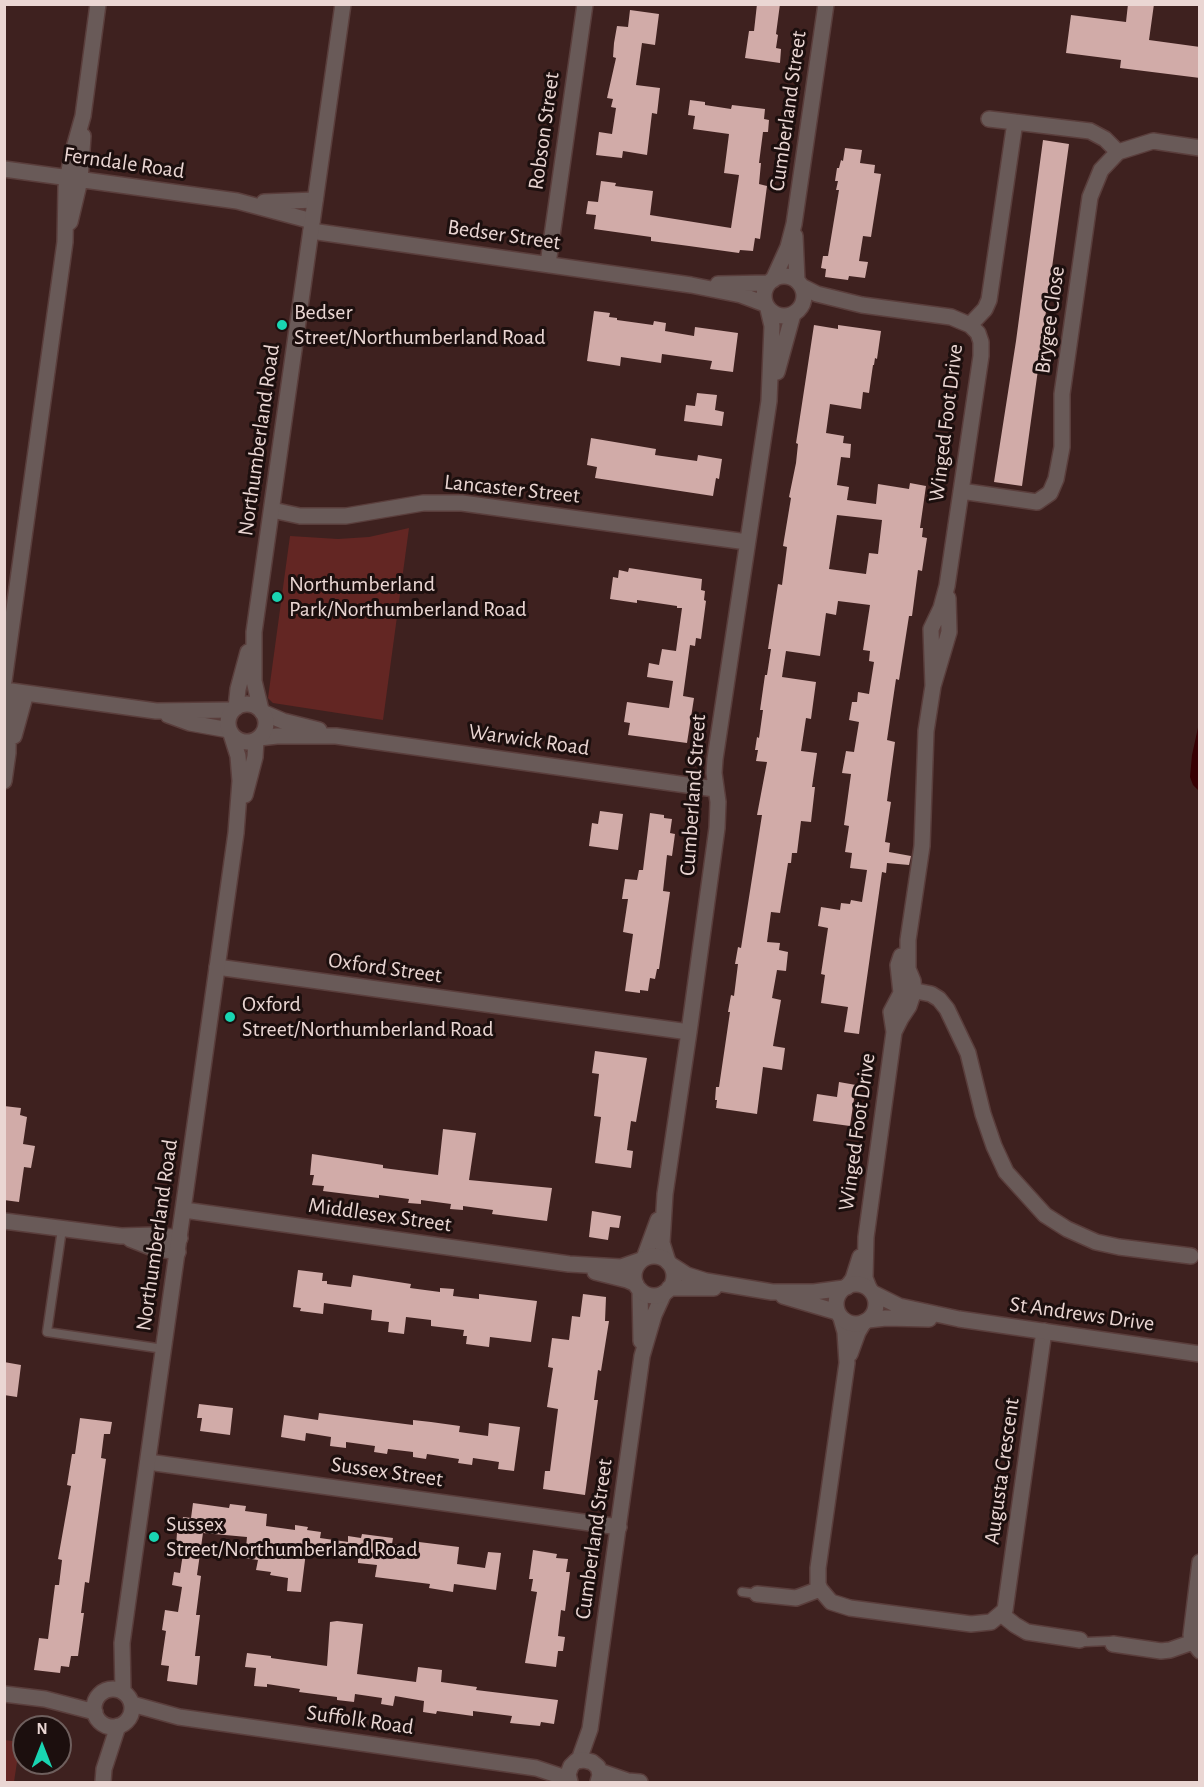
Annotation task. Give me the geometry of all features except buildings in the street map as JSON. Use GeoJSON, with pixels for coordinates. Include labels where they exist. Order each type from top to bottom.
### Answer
{"type":"FeatureCollection","features":[{"type":"Feature","properties":{"kind":"street"},"geometry":{"type":"LineString","coordinates":[[8,753],[6,687],[65,242],[65,195],[74,179],[72,155],[82,116],[98,4]]}},
{"type":"Feature","properties":{"kind":"street","name":"Northumberland Road"},"geometry":{"type":"LineString","coordinates":[[234,709],[254,632],[343,4]]}},
{"type":"Feature","properties":{"kind":"street","name":"Robson Street"},"geometry":{"type":"LineString","coordinates":[[548,264],[585,4]]}},
{"type":"Feature","properties":{"kind":"street","name":"Cumberland Street"},"geometry":{"type":"LineString","coordinates":[[771,281],[788,247],[794,224],[826,4]]}},
{"type":"Feature","properties":{"kind":"street"},"geometry":{"type":"LineString","coordinates":[[989,119],[1090,131],[1105,139],[1118,152],[1153,141],[1200,148]]}},
{"type":"Feature","properties":{"kind":"street","name":"Winged Foot Drive"},"geometry":{"type":"LineString","coordinates":[[871,1291],[865,1278],[866,1237],[894,1032],[909,1006],[908,990],[913,981],[908,969],[908,940],[922,846],[925,743],[933,686],[949,632],[947,586],[981,356],[981,342],[978,333],[970,325],[985,309],[989,300],[1016,122]]}},
{"type":"Feature","properties":{"kind":"street","name":"Brygee Close"},"geometry":{"type":"LineString","coordinates":[[962,492],[1037,502],[1050,493],[1056,479],[1062,447],[1062,394],[1090,197],[1101,170],[1118,152]]}},
{"type":"Feature","properties":{"kind":"street","name":"Ferndale Road"},"geometry":{"type":"LineString","coordinates":[[4,169],[237,201],[315,200]]}},
{"type":"Feature","properties":{"kind":"street","name":"Ferndale Road"},"geometry":{"type":"LineString","coordinates":[[237,201],[312,226]]}},
{"type":"Feature","properties":{"kind":"street","name":"Cumberland Street"},"geometry":{"type":"LineString","coordinates":[[794,224],[799,284]]}},
{"type":"Feature","properties":{"kind":"street","name":"Bedser Street"},"geometry":{"type":"LineString","coordinates":[[312,226],[691,285],[741,295],[766,306]]}},
{"type":"Feature","properties":{"kind":"street"},"geometry":{"type":"LineString","coordinates":[[862,305],[818,294],[785,277],[771,281],[764,292],[766,306],[780,316],[826,304],[862,305],[951,317],[970,325]]}},
{"type":"Feature","properties":{"kind":"street","name":"Bedser Street"},"geometry":{"type":"LineString","coordinates":[[691,285],[771,281]]}},
{"type":"Feature","properties":{"kind":"street"},"geometry":{"type":"LineString","coordinates":[[797,311],[803,297],[799,284]]}},
{"type":"Feature","properties":{"kind":"street","name":"Cumberland Street"},"geometry":{"type":"LineString","coordinates":[[669,1263],[662,1243],[665,1194],[717,828],[715,759],[769,401],[772,326],[766,306]]}},
{"type":"Feature","properties":{"kind":"street","name":"Cumberland Street"},"geometry":{"type":"LineString","coordinates":[[769,401],[797,311]]}},
{"type":"Feature","properties":{"kind":"street","name":"Lancaster Street"},"geometry":{"type":"LineString","coordinates":[[272,510],[300,516],[336,517],[423,503],[462,503],[747,542]]}},
{"type":"Feature","properties":{"kind":"street","name":"Northumberland Road"},"geometry":{"type":"LineString","coordinates":[[254,632],[254,681],[261,711]]}},
{"type":"Feature","properties":{"kind":"street"},"geometry":{"type":"LineString","coordinates":[[6,687],[26,693],[156,711],[234,709]]}},
{"type":"Feature","properties":{"kind":"street"},"geometry":{"type":"LineString","coordinates":[[4,782],[8,753],[26,693]]}},
{"type":"Feature","properties":{"kind":"street"},"geometry":{"type":"LineString","coordinates":[[240,705],[251,705],[261,711],[266,723],[258,739],[245,742],[234,738],[230,732],[228,719],[234,709],[240,705]]}},
{"type":"Feature","properties":{"kind":"street"},"geometry":{"type":"LineString","coordinates":[[156,711],[190,723],[230,732]]}},
{"type":"Feature","properties":{"kind":"street","name":"Warwick Road"},"geometry":{"type":"LineString","coordinates":[[261,711],[283,721],[336,736],[715,789]]}},
{"type":"Feature","properties":{"kind":"street","name":"Northumberland Road"},"geometry":{"type":"LineString","coordinates":[[104,1776],[236,833],[240,781],[238,756],[230,732]]}},
{"type":"Feature","properties":{"kind":"street","name":"Warwick Road"},"geometry":{"type":"LineString","coordinates":[[258,739],[277,736],[336,736]]}},
{"type":"Feature","properties":{"kind":"street","name":"Northumberland Road"},"geometry":{"type":"LineString","coordinates":[[236,833],[258,739]]}},
{"type":"Feature","properties":{"kind":"street","name":"Oxford Street"},"geometry":{"type":"LineString","coordinates":[[217,967],[689,1032]]}},
{"type":"Feature","properties":{"kind":"street"},"geometry":{"type":"LineString","coordinates":[[908,990],[931,994],[939,999],[947,1009],[968,1053],[983,1114],[1006,1172],[1045,1215],[1096,1242],[1191,1257]]}},
{"type":"Feature","properties":{"kind":"street","name":"Cumberland Street"},"geometry":{"type":"LineString","coordinates":[[643,1259],[654,1234],[665,1194]]}},
{"type":"Feature","properties":{"kind":"street","name":"Middlesex Street"},"geometry":{"type":"LineString","coordinates":[[184,1210],[569,1264],[621,1267],[643,1259]]}},
{"type":"Feature","properties":{"kind":"street"},"geometry":{"type":"LineString","coordinates":[[4,1221],[121,1236],[155,1235],[179,1245]]}},
{"type":"Feature","properties":{"kind":"street","name":"Winged Foot Drive"},"geometry":{"type":"LineString","coordinates":[[845,1287],[855,1272],[866,1237]]}},
{"type":"Feature","properties":{"kind":"street"},"geometry":{"type":"LineString","coordinates":[[732,1287],[666,1290],[651,1295],[638,1287],[634,1279],[635,1269],[643,1259],[657,1256],[687,1275],[732,1287],[772,1292],[814,1292],[857,1284],[871,1291],[876,1306],[875,1312],[866,1321],[854,1341],[847,1363],[818,1568],[818,1584],[831,1602],[850,1608],[971,1624],[991,1622],[1001,1614],[1027,1632],[1080,1640]]}},
{"type":"Feature","properties":{"kind":"street"},"geometry":{"type":"LineString","coordinates":[[666,1290],[674,1276],[669,1263]]}},
{"type":"Feature","properties":{"kind":"street","name":"Middlesex Street"},"geometry":{"type":"LineString","coordinates":[[569,1264],[627,1280],[638,1287]]}},
{"type":"Feature","properties":{"kind":"street","name":"Cumberland Street"},"geometry":{"type":"LineString","coordinates":[[638,1287],[642,1356]]}},
{"type":"Feature","properties":{"kind":"street"},"geometry":{"type":"LineString","coordinates":[[845,1287],[837,1299],[839,1315],[845,1332],[847,1363]]}},
{"type":"Feature","properties":{"kind":"street","name":"Cumberland Street"},"geometry":{"type":"LineString","coordinates":[[583,1772],[642,1356],[654,1315],[666,1290]]}},
{"type":"Feature","properties":{"kind":"street","name":"St Andrews Drive"},"geometry":{"type":"LineString","coordinates":[[871,1291],[899,1306],[959,1319],[1200,1354]]}},
{"type":"Feature","properties":{"kind":"street"},"geometry":{"type":"LineString","coordinates":[[772,1292],[839,1315],[853,1324],[866,1321]]}},
{"type":"Feature","properties":{"kind":"street","name":"St Andrews Drive"},"geometry":{"type":"LineString","coordinates":[[866,1321],[886,1317],[959,1319]]}},
{"type":"Feature","properties":{"kind":"street","name":"Augusta Crescent"},"geometry":{"type":"LineString","coordinates":[[1001,1614],[1005,1610],[1044,1331]]}},
{"type":"Feature","properties":{"kind":"street","name":"Sussex Street"},"geometry":{"type":"LineString","coordinates":[[148,1462],[619,1527]]}},
{"type":"Feature","properties":{"kind":"street"},"geometry":{"type":"LineString","coordinates":[[1113,1644],[1161,1651],[1196,1647],[1191,1635],[1200,1562]]}},
{"type":"Feature","properties":{"kind":"street"},"geometry":{"type":"LineString","coordinates":[[749,1593],[796,1598],[820,1589]]}},
{"type":"Feature","properties":{"kind":"street","name":"Suffolk Road"},"geometry":{"type":"LineString","coordinates":[[4,1694],[536,1768],[583,1772],[634,1782]]}},
{"type":"Feature","properties":{"kind":"street","name":"Suffolk Road"},"geometry":{"type":"LineString","coordinates":[[611,1782],[634,1782]]}},
{"type":"Feature","properties":{"kind":"lane"},"geometry":{"type":"LineString","coordinates":[[62,1228],[47,1332],[164,1349]]}},
{"type":"Feature","properties":{"kind":"lane"},"geometry":{"type":"LineString","coordinates":[[1080,1640],[1085,1642],[1109,1641],[1113,1644]]}},
{"type":"Feature","properties":{"kind":"shaded area"},"geometry":{"type":"Polygon","coordinates":[[[409,528],[383,720],[273,703],[268,698],[290,536],[338,539],[369,537],[409,528]]]}},
{"type":"Feature","properties":{"kind":"shaded area"},"geometry":{"type":"Polygon","coordinates":[[[1199,723],[1199,791],[1193,785],[1190,777],[1199,723]]]}},
{"type":"Feature","properties":{"kind":"shaded area"},"geometry":{"type":"Polygon","coordinates":[[[5,1740],[12,1741],[12,1775],[15,1775],[14,1782],[5,1782],[5,1740]]]}},
{"type":"Feature","properties":{"kind":"place","name":"Bedser Street/Northumberland Road"},"geometry":{"type":"Point","coordinates":[282,325]}},
{"type":"Feature","properties":{"kind":"place","name":"Northumberland Park/Northumberland Road"},"geometry":{"type":"Point","coordinates":[277,597]}},
{"type":"Feature","properties":{"kind":"place","name":"Oxford Street/Northumberland Road"},"geometry":{"type":"Point","coordinates":[230,1017]}},
{"type":"Feature","properties":{"kind":"place","name":"Sussex Street/Northumberland Road"},"geometry":{"type":"Point","coordinates":[154,1537]}}]}
